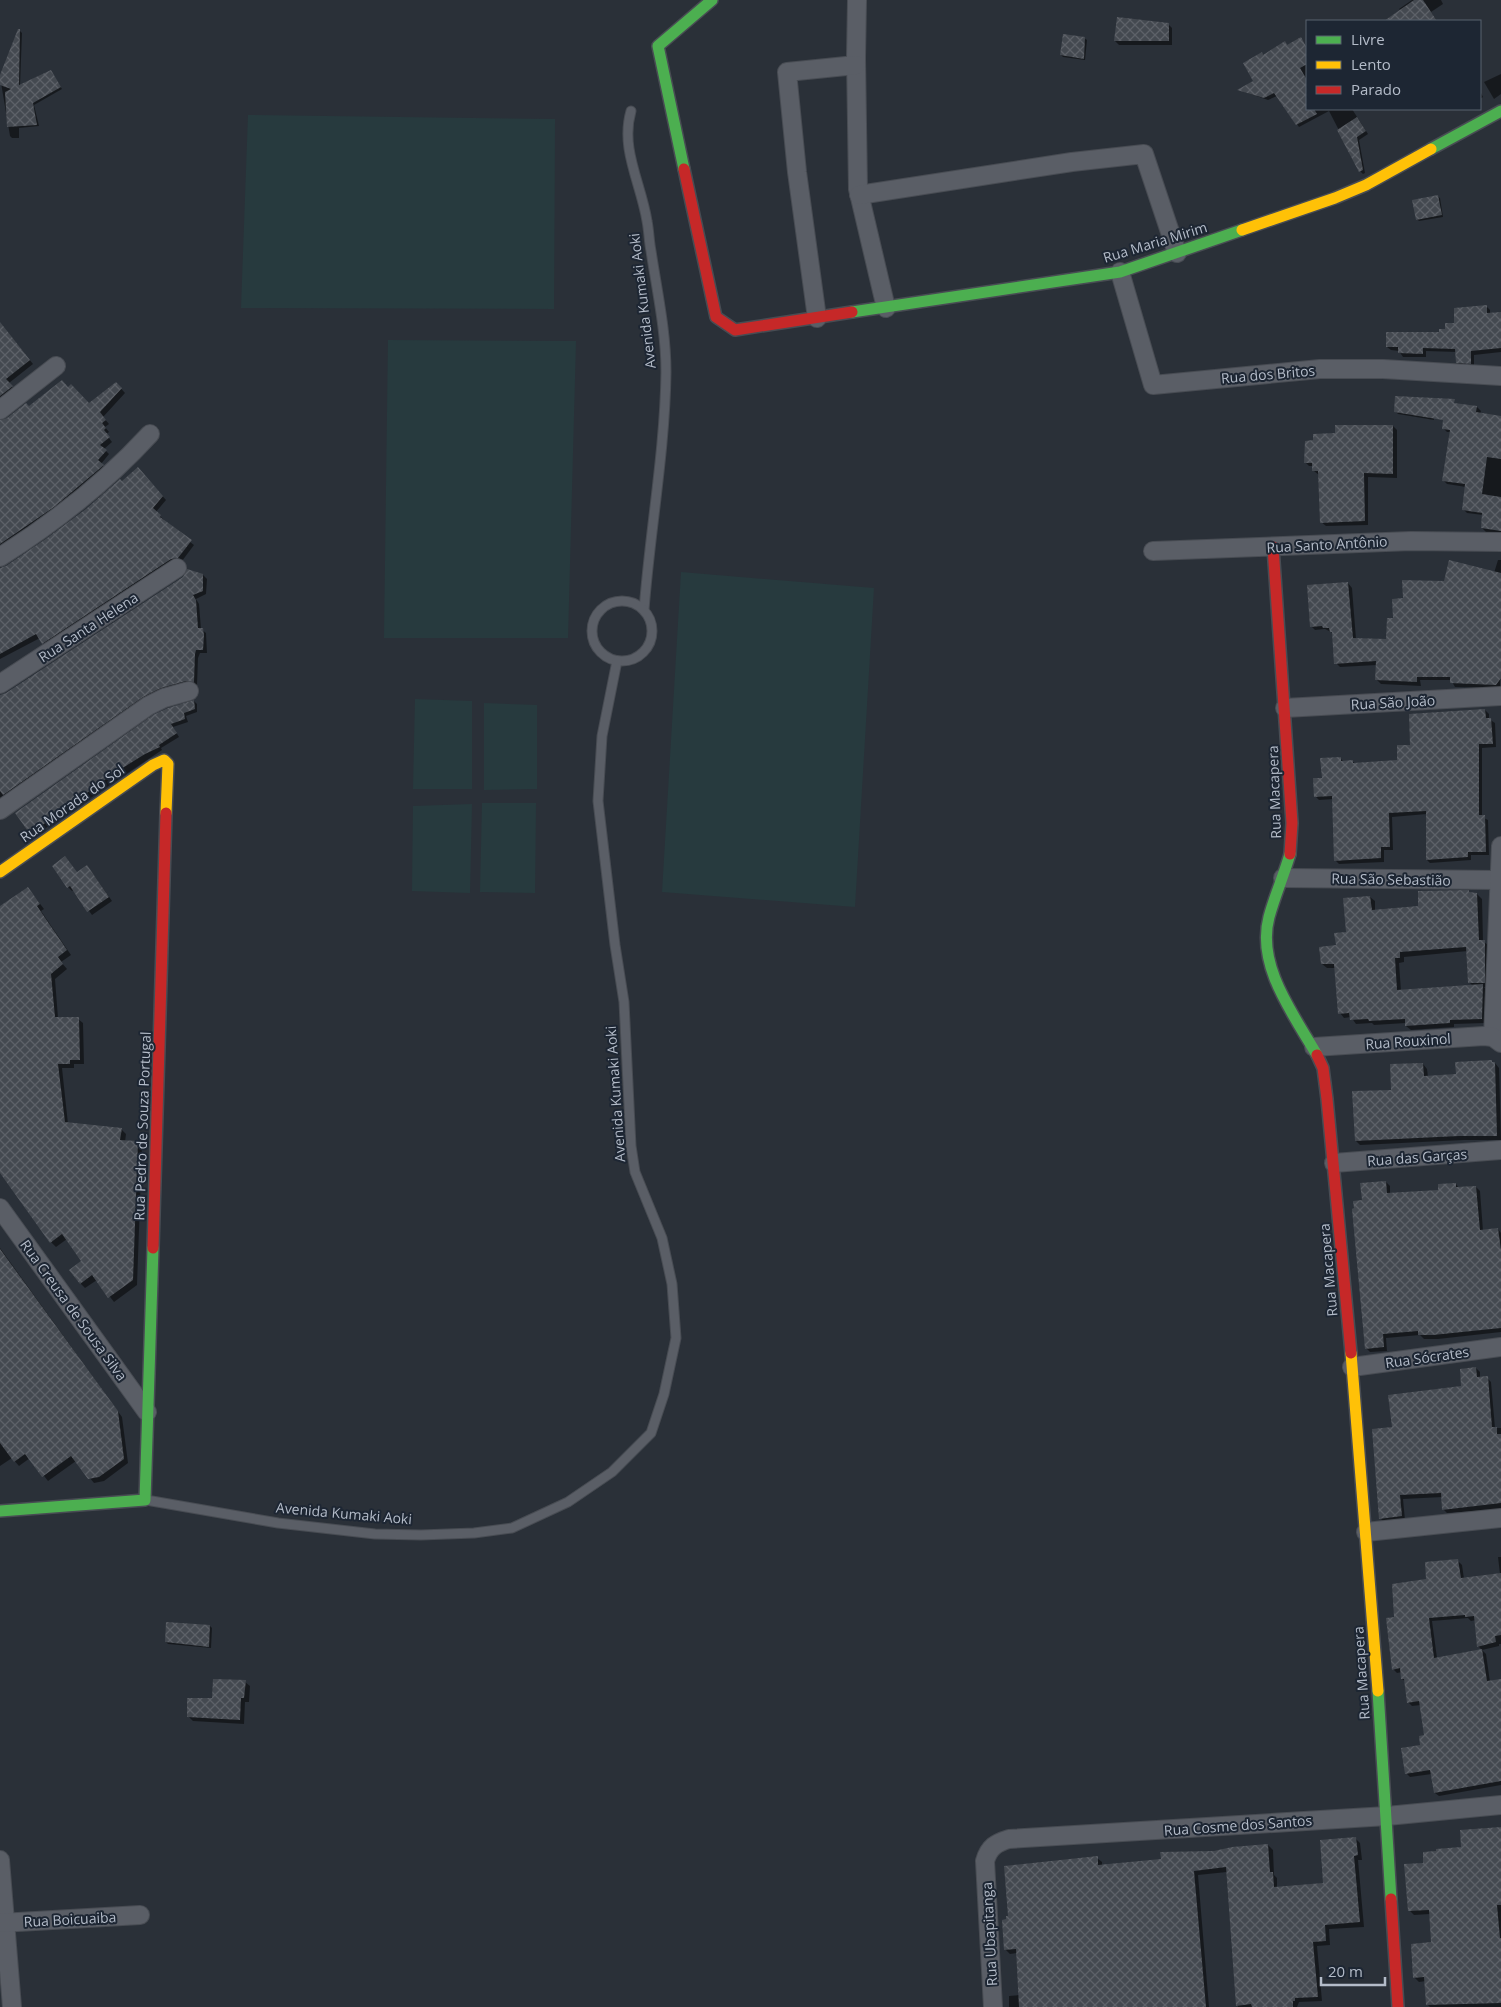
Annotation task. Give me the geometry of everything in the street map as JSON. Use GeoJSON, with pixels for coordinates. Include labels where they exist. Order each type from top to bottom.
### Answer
{"type":"FeatureCollection","features":[{"type":"Feature","properties":{"kind":"street","name":"Rua Maria Mirim"},"geometry":{"type":"LineString","coordinates":[[712,0],[658,46],[716,317],[735,330],[1120,272],[1343,195],[1366,185],[1501,111]]}},
{"type":"Feature","properties":{"kind":"street"},"geometry":{"type":"LineString","coordinates":[[857,0],[856,64],[859,195],[886,308]]}},
{"type":"Feature","properties":{"kind":"street"},"geometry":{"type":"LineString","coordinates":[[817,318],[797,172],[787,72],[856,64]]}},
{"type":"Feature","properties":{"kind":"street"},"geometry":{"type":"LineString","coordinates":[[859,195],[1072,162],[1144,154],[1177,252]]}},
{"type":"Feature","properties":{"kind":"street","name":"Rua dos Britos"},"geometry":{"type":"LineString","coordinates":[[1120,272],[1153,385],[1320,369],[1501,376]]}},
{"type":"Feature","properties":{"kind":"street"},"geometry":{"type":"LineString","coordinates":[[0,410],[56,366]]}},
{"type":"Feature","properties":{"kind":"street"},"geometry":{"type":"LineString","coordinates":[[0,557],[55,519],[102,483],[150,434]]}},
{"type":"Feature","properties":{"kind":"street","name":"Rua Santo Antônio"},"geometry":{"type":"LineString","coordinates":[[1153,551],[1411,541],[1501,542]]}},
{"type":"Feature","properties":{"kind":"street","name":"Rua Macapera"},"geometry":{"type":"LineString","coordinates":[[1273,547],[1292,823],[1290,855],[1269,916],[1267,930],[1268,951],[1276,981],[1285,1000],[1314,1047],[1323,1068],[1334,1163],[1366,1532],[1387,1816],[1398,2007]]}},
{"type":"Feature","properties":{"kind":"street","name":"Rua Santa Helena"},"geometry":{"type":"LineString","coordinates":[[0,684],[177,568]]}},
{"type":"Feature","properties":{"kind":"street"},"geometry":{"type":"LineString","coordinates":[[0,810],[148,706],[164,698],[189,691]]}},
{"type":"Feature","properties":{"kind":"street","name":"Rua São João"},"geometry":{"type":"LineString","coordinates":[[1285,708],[1501,696]]}},
{"type":"Feature","properties":{"kind":"street","name":"Rua Pedro de Souza Portugal"},"geometry":{"type":"LineString","coordinates":[[146,1500],[147,1412],[170,772],[166,761],[160,760]]}},
{"type":"Feature","properties":{"kind":"street","name":"Rua Morada do Sol"},"geometry":{"type":"LineString","coordinates":[[1,870],[160,760]]}},
{"type":"Feature","properties":{"kind":"street"},"geometry":{"type":"LineString","coordinates":[[1497,1040],[1501,846]]}},
{"type":"Feature","properties":{"kind":"street","name":"Rua São Sebastião"},"geometry":{"type":"LineString","coordinates":[[1283,878],[1499,880]]}},
{"type":"Feature","properties":{"kind":"street","name":"Rua Rouxinol"},"geometry":{"type":"LineString","coordinates":[[1314,1047],[1484,1036],[1497,1040]]}},
{"type":"Feature","properties":{"kind":"street","name":"Rua das Garças"},"geometry":{"type":"LineString","coordinates":[[1334,1163],[1501,1150]]}},
{"type":"Feature","properties":{"kind":"street","name":"Rua Creusa de Sousa Silva"},"geometry":{"type":"LineString","coordinates":[[0,1208],[147,1412]]}},
{"type":"Feature","properties":{"kind":"street","name":"Rua Sócrates"},"geometry":{"type":"LineString","coordinates":[[1352,1367],[1501,1347]]}},
{"type":"Feature","properties":{"kind":"street","name":"Avenida Kumaki Aoki"},"geometry":{"type":"LineString","coordinates":[[0,1511],[146,1500]]}},
{"type":"Feature","properties":{"kind":"street"},"geometry":{"type":"LineString","coordinates":[[1366,1532],[1501,1518]]}},
{"type":"Feature","properties":{"kind":"street","name":"Rua Cosme dos Santos"},"geometry":{"type":"LineString","coordinates":[[985,1860],[988,1850],[997,1843],[1009,1839],[1387,1816],[1501,1806]]}},
{"type":"Feature","properties":{"kind":"street"},"geometry":{"type":"LineString","coordinates":[[0,1860],[3,1923],[12,2007]]}},
{"type":"Feature","properties":{"kind":"street","name":"Rua Ubapitanga"},"geometry":{"type":"LineString","coordinates":[[985,1860],[993,2007]]}},
{"type":"Feature","properties":{"kind":"street","name":"Rua Boicuaiba"},"geometry":{"type":"LineString","coordinates":[[3,1923],[140,1915]]}},
{"type":"Feature","properties":{"kind":"lane","name":"Avenida Kumaki Aoki"},"geometry":{"type":"LineString","coordinates":[[146,1500],[278,1523],[375,1534],[474,1534],[512,1528],[568,1502],[612,1472],[651,1433],[664,1394],[676,1338],[672,1284],[662,1238],[635,1172],[631,1146],[624,1002],[615,945],[598,801],[602,736],[617,661],[636,658],[649,645],[652,636],[652,626],[644,610],[665,405],[666,369],[648,221],[630,160],[627,139],[627,124],[631,111]]}},
{"type":"Feature","properties":{"kind":"lane"},"geometry":{"type":"LineString","coordinates":[[617,661],[608,658],[600,652],[595,644],[592,626],[595,617],[601,609],[618,601],[627,601],[644,610]]}},
{"type":"Feature","properties":{"kind":"green space"},"geometry":{"type":"Polygon","coordinates":[[[248,115],[555,119],[554,309],[241,308],[248,115]]]}},
{"type":"Feature","properties":{"kind":"green space"},"geometry":{"type":"Polygon","coordinates":[[[388,340],[576,341],[568,638],[384,638],[388,340]]]}},
{"type":"Feature","properties":{"kind":"green space"},"geometry":{"type":"Polygon","coordinates":[[[681,572],[874,588],[855,907],[662,892],[681,572]]]}},
{"type":"Feature","properties":{"kind":"green space"},"geometry":{"type":"Polygon","coordinates":[[[415,699],[472,701],[472,789],[413,789],[415,699]]]}},
{"type":"Feature","properties":{"kind":"green space"},"geometry":{"type":"Polygon","coordinates":[[[484,703],[537,705],[537,789],[484,790],[484,703]]]}},
{"type":"Feature","properties":{"kind":"green space"},"geometry":{"type":"Polygon","coordinates":[[[482,803],[536,803],[535,893],[480,892],[482,803]]]}},
{"type":"Feature","properties":{"kind":"green space"},"geometry":{"type":"Polygon","coordinates":[[[472,804],[470,893],[412,891],[413,806],[472,804]]]}},
{"type":"Feature","properties":{"kind":"building"},"geometry":{"type":"Polygon","coordinates":[[[1414,0],[1423,0],[1436,20],[1385,20],[1414,0]]]}},
{"type":"Feature","properties":{"kind":"building"},"geometry":{"type":"Polygon","coordinates":[[[1117,17],[1169,23],[1169,41],[1114,41],[1117,17]]]}},
{"type":"Feature","properties":{"kind":"building"},"geometry":{"type":"Polygon","coordinates":[[[18,29],[20,29],[19,85],[51,70],[61,87],[33,103],[37,125],[7,127],[5,92],[11,89],[0,85],[0,75],[18,29]]]}},
{"type":"Feature","properties":{"kind":"building"},"geometry":{"type":"Polygon","coordinates":[[[1063,34],[1085,37],[1084,59],[1060,55],[1063,34]]]}},
{"type":"Feature","properties":{"kind":"building"},"geometry":{"type":"Polygon","coordinates":[[[1301,37],[1306,46],[1306,65],[1300,68],[1306,78],[1306,110],[1315,110],[1317,114],[1296,125],[1274,93],[1264,98],[1237,90],[1253,81],[1243,63],[1262,52],[1263,55],[1285,41],[1287,45],[1301,37]]]}},
{"type":"Feature","properties":{"kind":"building"},"geometry":{"type":"Polygon","coordinates":[[[1357,117],[1366,131],[1357,137],[1363,170],[1359,172],[1337,130],[1357,117]]]}},
{"type":"Feature","properties":{"kind":"building"},"geometry":{"type":"Polygon","coordinates":[[[1438,195],[1442,215],[1416,220],[1412,200],[1438,195]]]}},
{"type":"Feature","properties":{"kind":"building"},"geometry":{"type":"Polygon","coordinates":[[[1487,305],[1487,313],[1501,312],[1501,348],[1471,351],[1471,364],[1456,363],[1455,349],[1423,348],[1423,354],[1398,353],[1398,347],[1386,347],[1386,332],[1439,332],[1439,329],[1445,329],[1445,323],[1454,323],[1454,308],[1487,305]]]}},
{"type":"Feature","properties":{"kind":"building"},"geometry":{"type":"Polygon","coordinates":[[[0,322],[30,360],[6,379],[13,386],[0,396],[0,322]]]}},
{"type":"Feature","properties":{"kind":"building"},"geometry":{"type":"Polygon","coordinates":[[[62,380],[68,387],[71,384],[89,403],[116,382],[122,388],[100,412],[106,420],[102,423],[106,428],[104,430],[110,437],[100,445],[107,450],[98,460],[104,465],[54,507],[0,544],[0,420],[7,418],[26,403],[29,406],[62,380]]]}},
{"type":"Feature","properties":{"kind":"building"},"geometry":{"type":"Polygon","coordinates":[[[1395,396],[1455,399],[1454,403],[1477,406],[1476,412],[1501,416],[1501,459],[1487,457],[1482,494],[1501,497],[1501,531],[1481,528],[1482,513],[1462,510],[1465,484],[1442,481],[1450,430],[1442,429],[1443,420],[1394,412],[1395,396]]]}},
{"type":"Feature","properties":{"kind":"building"},"geometry":{"type":"Polygon","coordinates":[[[1335,425],[1393,425],[1393,474],[1364,473],[1365,521],[1320,523],[1318,471],[1312,471],[1312,463],[1304,463],[1305,441],[1313,440],[1313,434],[1335,433],[1335,425]]]}},
{"type":"Feature","properties":{"kind":"building"},"geometry":{"type":"Polygon","coordinates":[[[138,467],[163,496],[153,508],[161,515],[160,517],[192,540],[178,558],[171,559],[42,644],[36,634],[0,654],[0,568],[6,566],[47,538],[86,509],[120,479],[122,481],[138,467]]]}},
{"type":"Feature","properties":{"kind":"building"},"geometry":{"type":"Polygon","coordinates":[[[1449,560],[1501,573],[1501,678],[1496,685],[1450,683],[1450,677],[1417,677],[1417,682],[1375,680],[1376,661],[1334,664],[1332,632],[1330,632],[1329,628],[1323,628],[1322,626],[1310,627],[1307,585],[1348,582],[1353,638],[1386,639],[1387,618],[1393,618],[1392,599],[1403,598],[1402,580],[1444,581],[1449,560]]]}},
{"type":"Feature","properties":{"kind":"building"},"geometry":{"type":"Polygon","coordinates":[[[187,569],[203,574],[203,591],[193,595],[196,600],[198,628],[203,628],[204,635],[203,650],[196,650],[195,654],[194,682],[186,681],[161,688],[143,697],[3,795],[0,791],[0,695],[6,693],[183,577],[187,569]]]}},
{"type":"Feature","properties":{"kind":"building"},"geometry":{"type":"Polygon","coordinates":[[[194,700],[195,709],[184,713],[185,719],[171,724],[177,733],[159,745],[160,747],[113,774],[30,834],[15,813],[153,715],[194,700]]]}},
{"type":"Feature","properties":{"kind":"building"},"geometry":{"type":"Polygon","coordinates":[[[1485,709],[1486,718],[1491,718],[1493,744],[1479,744],[1479,815],[1485,815],[1486,852],[1468,852],[1468,857],[1426,860],[1426,811],[1389,813],[1390,847],[1381,847],[1381,858],[1334,861],[1332,796],[1314,797],[1313,778],[1322,778],[1320,758],[1341,757],[1341,761],[1353,760],[1353,763],[1397,760],[1397,745],[1410,745],[1409,714],[1485,709]]]}},
{"type":"Feature","properties":{"kind":"building"},"geometry":{"type":"Polygon","coordinates":[[[65,856],[77,872],[87,865],[109,897],[87,912],[70,886],[67,888],[52,866],[65,856]]]}},
{"type":"Feature","properties":{"kind":"building"},"geometry":{"type":"Polygon","coordinates":[[[28,887],[40,904],[37,906],[67,950],[58,957],[63,964],[51,974],[55,1017],[79,1017],[80,1060],[70,1060],[70,1064],[58,1064],[65,1122],[122,1128],[120,1140],[138,1141],[133,1280],[108,1298],[92,1275],[80,1284],[69,1270],[81,1261],[62,1234],[50,1243],[0,1173],[0,906],[28,887]]]}},
{"type":"Feature","properties":{"kind":"building"},"geometry":{"type":"Polygon","coordinates":[[[1469,890],[1469,892],[1477,893],[1479,940],[1485,940],[1485,983],[1468,983],[1466,947],[1400,952],[1400,958],[1395,958],[1397,990],[1483,984],[1482,1019],[1450,1020],[1450,1023],[1405,1026],[1405,1019],[1350,1020],[1349,1013],[1338,1014],[1334,964],[1321,964],[1319,947],[1336,945],[1334,933],[1346,932],[1343,898],[1370,896],[1372,910],[1418,906],[1418,891],[1469,890]]]}},
{"type":"Feature","properties":{"kind":"building"},"geometry":{"type":"Polygon","coordinates":[[[1492,1060],[1492,1062],[1495,1062],[1497,1136],[1355,1141],[1352,1091],[1391,1090],[1390,1064],[1423,1063],[1424,1076],[1456,1074],[1455,1062],[1492,1060]]]}},
{"type":"Feature","properties":{"kind":"building"},"geometry":{"type":"Polygon","coordinates":[[[1386,1181],[1387,1193],[1438,1190],[1438,1184],[1456,1183],[1456,1187],[1476,1186],[1480,1230],[1498,1228],[1501,1250],[1501,1328],[1433,1335],[1418,1335],[1418,1331],[1383,1334],[1384,1347],[1365,1349],[1352,1209],[1354,1208],[1353,1201],[1362,1200],[1360,1183],[1386,1181]]]}},
{"type":"Feature","properties":{"kind":"building"},"geometry":{"type":"Polygon","coordinates":[[[0,1249],[118,1411],[124,1459],[99,1477],[88,1479],[71,1456],[42,1477],[25,1454],[14,1462],[0,1443],[0,1249]]]}},
{"type":"Feature","properties":{"kind":"building"},"geometry":{"type":"Polygon","coordinates":[[[1476,1367],[1477,1377],[1488,1376],[1492,1427],[1497,1427],[1497,1434],[1501,1434],[1501,1503],[1442,1510],[1441,1493],[1400,1495],[1402,1516],[1379,1519],[1372,1429],[1392,1427],[1388,1395],[1461,1386],[1460,1369],[1476,1367]]]}},
{"type":"Feature","properties":{"kind":"building"},"geometry":{"type":"Polygon","coordinates":[[[1458,1559],[1461,1578],[1501,1573],[1501,1635],[1495,1636],[1496,1642],[1477,1647],[1474,1616],[1429,1618],[1434,1658],[1482,1649],[1487,1681],[1501,1679],[1501,1781],[1434,1793],[1430,1770],[1405,1774],[1401,1748],[1420,1745],[1419,1736],[1424,1735],[1419,1701],[1407,1703],[1404,1679],[1401,1679],[1400,1668],[1392,1670],[1386,1618],[1394,1617],[1392,1584],[1426,1579],[1425,1562],[1458,1559]]]}},
{"type":"Feature","properties":{"kind":"building"},"geometry":{"type":"Polygon","coordinates":[[[166,1622],[210,1625],[209,1647],[165,1642],[166,1622]]]}},
{"type":"Feature","properties":{"kind":"building"},"geometry":{"type":"Polygon","coordinates":[[[213,1679],[246,1680],[244,1698],[241,1698],[240,1720],[187,1717],[187,1698],[212,1698],[213,1679]]]}},
{"type":"Feature","properties":{"kind":"building"},"geometry":{"type":"Polygon","coordinates":[[[1501,1827],[1501,1905],[1497,1905],[1501,1938],[1501,2003],[1426,2005],[1424,1977],[1413,1978],[1411,1944],[1431,1942],[1429,1910],[1408,1911],[1404,1864],[1423,1863],[1423,1852],[1461,1847],[1460,1830],[1501,1827]]]}},
{"type":"Feature","properties":{"kind":"building"},"geometry":{"type":"Polygon","coordinates":[[[1356,1837],[1358,1855],[1354,1856],[1360,1922],[1325,1925],[1326,1941],[1313,1942],[1318,1997],[1295,1998],[1293,2007],[1252,2007],[1251,2004],[1236,2006],[1226,1867],[1194,1871],[1206,2007],[1019,2007],[1016,1949],[1004,1950],[1002,1920],[1008,1916],[1004,1866],[1098,1856],[1098,1865],[1161,1859],[1160,1852],[1214,1851],[1232,1847],[1268,1844],[1270,1872],[1273,1872],[1274,1887],[1323,1883],[1320,1840],[1356,1837]]]}},
{"type":"Feature","properties":{"kind":"traffic: fast"},"geometry":{"type":"LineString","coordinates":[[684,169],[658,46],[712,0]]}},
{"type":"Feature","properties":{"kind":"traffic: fast"},"geometry":{"type":"LineString","coordinates":[[1431,149],[1501,111]]}},
{"type":"Feature","properties":{"kind":"traffic: fast"},"geometry":{"type":"LineString","coordinates":[[852,312],[1120,272],[1242,230]]}},
{"type":"Feature","properties":{"kind":"traffic: fast"},"geometry":{"type":"LineString","coordinates":[[1290,854],[1269,917],[1266,935],[1268,954],[1272,972],[1288,1007],[1317,1055]]}},
{"type":"Feature","properties":{"kind":"traffic: fast"},"geometry":{"type":"LineString","coordinates":[[0,1511],[145,1500],[153,1248]]}},
{"type":"Feature","properties":{"kind":"traffic: fast"},"geometry":{"type":"LineString","coordinates":[[1378,1691],[1391,1899]]}},
{"type":"Feature","properties":{"kind":"traffic: slow"},"geometry":{"type":"LineString","coordinates":[[1242,230],[1335,198],[1366,185],[1431,149]]}},
{"type":"Feature","properties":{"kind":"traffic: slow"},"geometry":{"type":"LineString","coordinates":[[0,872],[153,765],[164,760],[168,764],[166,813]]}},
{"type":"Feature","properties":{"kind":"traffic: slow"},"geometry":{"type":"LineString","coordinates":[[1351,1353],[1378,1691]]}},
{"type":"Feature","properties":{"kind":"traffic: jam"},"geometry":{"type":"LineString","coordinates":[[684,169],[716,317],[735,330],[852,312]]}},
{"type":"Feature","properties":{"kind":"traffic: jam"},"geometry":{"type":"LineString","coordinates":[[1273,547],[1292,823],[1290,854]]}},
{"type":"Feature","properties":{"kind":"traffic: jam"},"geometry":{"type":"LineString","coordinates":[[153,1248],[166,813]]}},
{"type":"Feature","properties":{"kind":"traffic: jam"},"geometry":{"type":"LineString","coordinates":[[1317,1055],[1323,1068],[1327,1099],[1351,1353]]}},
{"type":"Feature","properties":{"kind":"traffic: jam"},"geometry":{"type":"LineString","coordinates":[[1391,1899],[1398,2007]]}}]}
